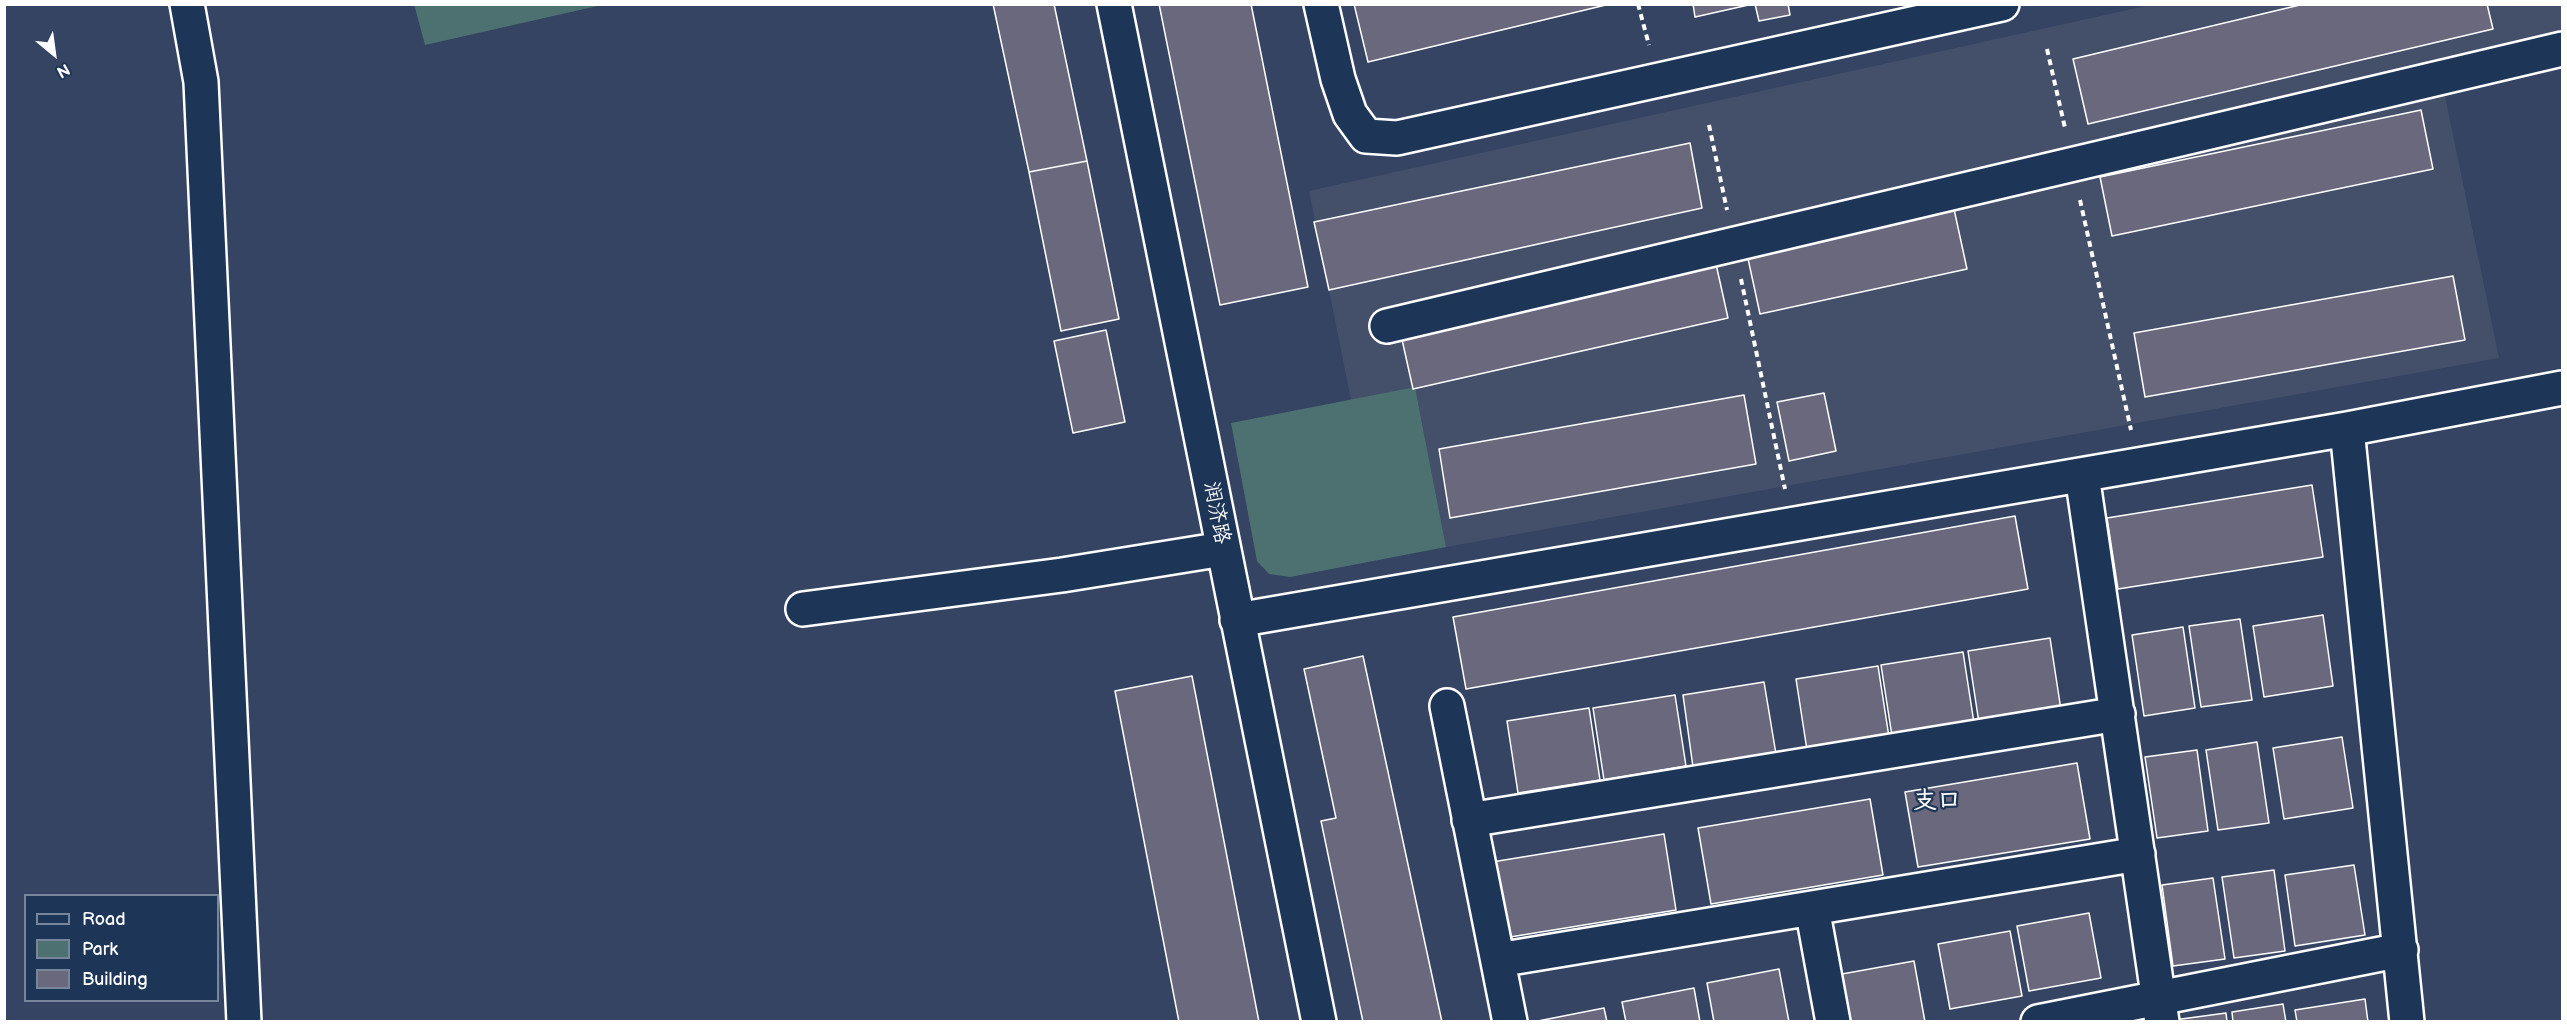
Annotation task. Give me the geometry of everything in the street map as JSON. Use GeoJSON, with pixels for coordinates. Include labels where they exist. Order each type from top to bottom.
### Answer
{"type":"FeatureCollection","features":[{"type":"Feature","properties":{"kind":"street"},"geometry":{"type":"LineString","coordinates":[[188,4],[201,82],[244,1022]]}},
{"type":"Feature","properties":{"kind":"street","name":"润济路"},"geometry":{"type":"LineString","coordinates":[[1114,4],[1319,1022]]}},
{"type":"Feature","properties":{"kind":"street"},"geometry":{"type":"LineString","coordinates":[[1321,4],[1338,79],[1350,114],[1366,136],[1397,138],[2002,4]]}},
{"type":"Feature","properties":{"kind":"street"},"geometry":{"type":"LineString","coordinates":[[1387,326],[2562,49]]}},
{"type":"Feature","properties":{"kind":"street"},"geometry":{"type":"LineString","coordinates":[[1237,620],[2138,466],[2562,388]]}},
{"type":"Feature","properties":{"kind":"street"},"geometry":{"type":"LineString","coordinates":[[2347,429],[2407,1022]]}},
{"type":"Feature","properties":{"kind":"street"},"geometry":{"type":"LineString","coordinates":[[2082,475],[2161,1009]]}},
{"type":"Feature","properties":{"kind":"street"},"geometry":{"type":"LineString","coordinates":[[802,609],[1062,575],[1223,549]]}},
{"type":"Feature","properties":{"kind":"street"},"geometry":{"type":"LineString","coordinates":[[1447,706],[1510,1022]]}},
{"type":"Feature","properties":{"kind":"street"},"geometry":{"type":"LineString","coordinates":[[1469,820],[2118,714]]}},
{"type":"Feature","properties":{"kind":"street"},"geometry":{"type":"LineString","coordinates":[[1498,960],[2138,854]]}},
{"type":"Feature","properties":{"kind":"street"},"geometry":{"type":"LineString","coordinates":[[1812,908],[1833,1022]]}},
{"type":"Feature","properties":{"kind":"street"},"geometry":{"type":"LineString","coordinates":[[2038,1022],[2161,1009],[2401,950]]}},
{"type":"Feature","properties":{"kind":"path"},"geometry":{"type":"LineString","coordinates":[[2047,49],[2138,466]]}},
{"type":"Feature","properties":{"kind":"path"},"geometry":{"type":"LineString","coordinates":[[1709,125],[1793,525]]}},
{"type":"Feature","properties":{"kind":"shaded area"},"geometry":{"type":"Polygon","coordinates":[[[2150,5],[2562,5],[2562,36],[2439,67],[2499,358],[1446,547],[1415,387],[1351,400],[1309,191],[2150,5]]]}},
{"type":"Feature","properties":{"kind":"green space"},"geometry":{"type":"Polygon","coordinates":[[[414,4],[602,4],[602,5],[425,45],[414,4]]]}},
{"type":"Feature","properties":{"kind":"green space"},"geometry":{"type":"Polygon","coordinates":[[[1415,387],[1446,547],[1290,577],[1269,574],[1257,561],[1231,423],[1415,387]]]}},
{"type":"Feature","properties":{"kind":"building"},"geometry":{"type":"Polygon","coordinates":[[[993,4],[1054,4],[1087,161],[1029,172],[993,4]]]}},
{"type":"Feature","properties":{"kind":"building"},"geometry":{"type":"Polygon","coordinates":[[[1159,4],[1251,4],[1308,287],[1220,305],[1159,4]]]}},
{"type":"Feature","properties":{"kind":"building"},"geometry":{"type":"Polygon","coordinates":[[[1354,4],[1610,4],[1368,62],[1354,4]]]}},
{"type":"Feature","properties":{"kind":"building"},"geometry":{"type":"Polygon","coordinates":[[[1693,4],[1753,4],[1695,17],[1693,4]]]}},
{"type":"Feature","properties":{"kind":"building"},"geometry":{"type":"Polygon","coordinates":[[[1755,4],[1788,4],[1790,15],[1759,21],[1755,4]]]}},
{"type":"Feature","properties":{"kind":"building"},"geometry":{"type":"Polygon","coordinates":[[[2304,4],[2487,4],[2493,29],[2088,124],[2073,59],[2304,4]]]}},
{"type":"Feature","properties":{"kind":"building"},"geometry":{"type":"Polygon","coordinates":[[[2421,110],[2433,169],[2112,236],[2100,177],[2421,110]]]}},
{"type":"Feature","properties":{"kind":"building"},"geometry":{"type":"Polygon","coordinates":[[[1690,143],[1702,208],[1329,290],[1314,222],[1690,143]]]}},
{"type":"Feature","properties":{"kind":"building"},"geometry":{"type":"Polygon","coordinates":[[[1087,161],[1119,319],[1061,331],[1029,172],[1087,161]]]}},
{"type":"Feature","properties":{"kind":"building"},"geometry":{"type":"Polygon","coordinates":[[[1954,209],[1967,269],[1760,314],[1747,254],[1954,209]]]}},
{"type":"Feature","properties":{"kind":"building"},"geometry":{"type":"Polygon","coordinates":[[[1716,264],[1728,318],[1413,389],[1401,335],[1716,264]]]}},
{"type":"Feature","properties":{"kind":"building"},"geometry":{"type":"Polygon","coordinates":[[[2453,276],[2465,340],[2145,397],[2134,333],[2453,276]]]}},
{"type":"Feature","properties":{"kind":"building"},"geometry":{"type":"Polygon","coordinates":[[[1106,330],[1125,422],[1073,433],[1054,341],[1106,330]]]}},
{"type":"Feature","properties":{"kind":"building"},"geometry":{"type":"Polygon","coordinates":[[[1824,393],[1836,451],[1789,461],[1777,402],[1824,393]]]}},
{"type":"Feature","properties":{"kind":"building"},"geometry":{"type":"Polygon","coordinates":[[[1744,395],[1756,464],[1450,518],[1439,449],[1744,395]]]}},
{"type":"Feature","properties":{"kind":"building"},"geometry":{"type":"Polygon","coordinates":[[[2312,485],[2323,557],[2118,589],[2107,518],[2312,485]]]}},
{"type":"Feature","properties":{"kind":"building"},"geometry":{"type":"Polygon","coordinates":[[[2015,516],[2028,589],[1466,689],[1453,617],[2015,516]]]}},
{"type":"Feature","properties":{"kind":"building"},"geometry":{"type":"Polygon","coordinates":[[[2323,615],[2333,686],[2264,697],[2253,626],[2323,615]]]}},
{"type":"Feature","properties":{"kind":"building"},"geometry":{"type":"Polygon","coordinates":[[[2240,619],[2252,700],[2201,707],[2189,626],[2240,619]]]}},
{"type":"Feature","properties":{"kind":"building"},"geometry":{"type":"Polygon","coordinates":[[[2183,627],[2195,708],[2144,716],[2132,635],[2183,627]]]}},
{"type":"Feature","properties":{"kind":"building"},"geometry":{"type":"Polygon","coordinates":[[[2050,638],[2061,710],[1979,723],[1968,651],[2050,638]]]}},
{"type":"Feature","properties":{"kind":"building"},"geometry":{"type":"Polygon","coordinates":[[[1963,652],[1974,723],[1892,736],[1881,665],[1963,652]]]}},
{"type":"Feature","properties":{"kind":"building"},"geometry":{"type":"Polygon","coordinates":[[[1363,656],[1442,1022],[1363,1022],[1321,821],[1336,818],[1304,669],[1363,656]]]}},
{"type":"Feature","properties":{"kind":"building"},"geometry":{"type":"Polygon","coordinates":[[[1878,666],[1889,737],[1807,750],[1796,679],[1878,666]]]}},
{"type":"Feature","properties":{"kind":"building"},"geometry":{"type":"Polygon","coordinates":[[[1192,676],[1259,1022],[1179,1022],[1115,691],[1192,676]]]}},
{"type":"Feature","properties":{"kind":"building"},"geometry":{"type":"Polygon","coordinates":[[[1764,682],[1776,754],[1693,767],[1683,695],[1764,682]]]}},
{"type":"Feature","properties":{"kind":"building"},"geometry":{"type":"Polygon","coordinates":[[[1675,695],[1686,766],[1604,780],[1593,708],[1675,695]]]}},
{"type":"Feature","properties":{"kind":"building"},"geometry":{"type":"Polygon","coordinates":[[[1589,708],[1600,780],[1518,793],[1507,721],[1589,708]]]}},
{"type":"Feature","properties":{"kind":"building"},"geometry":{"type":"Polygon","coordinates":[[[2342,737],[2353,808],[2284,819],[2273,748],[2342,737]]]}},
{"type":"Feature","properties":{"kind":"building"},"geometry":{"type":"Polygon","coordinates":[[[2257,742],[2269,823],[2218,830],[2206,750],[2257,742]]]}},
{"type":"Feature","properties":{"kind":"building"},"geometry":{"type":"Polygon","coordinates":[[[2197,750],[2208,831],[2157,838],[2145,757],[2197,750]]]}},
{"type":"Feature","properties":{"kind":"building"},"geometry":{"type":"Polygon","coordinates":[[[2077,763],[2090,839],[1918,867],[1905,792],[2077,763]]]}},
{"type":"Feature","properties":{"kind":"building"},"geometry":{"type":"Polygon","coordinates":[[[1870,799],[1883,875],[1711,904],[1698,828],[1870,799]]]}},
{"type":"Feature","properties":{"kind":"building"},"geometry":{"type":"Polygon","coordinates":[[[1664,834],[1676,910],[1504,938],[1492,862],[1664,834]]]}},
{"type":"Feature","properties":{"kind":"building"},"geometry":{"type":"Polygon","coordinates":[[[2354,865],[2365,935],[2295,946],[2285,875],[2354,865]]]}},
{"type":"Feature","properties":{"kind":"building"},"geometry":{"type":"Polygon","coordinates":[[[2274,870],[2285,951],[2234,958],[2222,877],[2274,870]]]}},
{"type":"Feature","properties":{"kind":"building"},"geometry":{"type":"Polygon","coordinates":[[[2213,878],[2225,959],[2173,966],[2162,885],[2213,878]]]}},
{"type":"Feature","properties":{"kind":"building"},"geometry":{"type":"Polygon","coordinates":[[[2089,913],[2101,978],[2029,991],[2017,926],[2089,913]]]}},
{"type":"Feature","properties":{"kind":"building"},"geometry":{"type":"Polygon","coordinates":[[[2010,931],[2022,996],[1950,1009],[1938,944],[2010,931]]]}},
{"type":"Feature","properties":{"kind":"building"},"geometry":{"type":"Polygon","coordinates":[[[1914,961],[1925,1022],[1851,1022],[1842,974],[1914,961]]]}},
{"type":"Feature","properties":{"kind":"building"},"geometry":{"type":"Polygon","coordinates":[[[1779,969],[1789,1022],[1714,1022],[1707,983],[1779,969]]]}},
{"type":"Feature","properties":{"kind":"building"},"geometry":{"type":"Polygon","coordinates":[[[1694,988],[1700,1022],[1626,1022],[1622,1002],[1694,988]]]}},
{"type":"Feature","properties":{"kind":"building"},"geometry":{"type":"Polygon","coordinates":[[[2365,999],[2368,1022],[2297,1022],[2295,1010],[2365,999]]]}},
{"type":"Feature","properties":{"kind":"building"},"geometry":{"type":"Polygon","coordinates":[[[2283,1004],[2286,1022],[2233,1022],[2232,1012],[2283,1004]]]}},
{"type":"Feature","properties":{"kind":"building"},"geometry":{"type":"Polygon","coordinates":[[[1604,1008],[1607,1022],[1533,1022],[1604,1008]]]}},
{"type":"Feature","properties":{"kind":"building"},"geometry":{"type":"Polygon","coordinates":[[[2226,1013],[2227,1022],[2174,1022],[2174,1020],[2226,1013]]]}},
{"type":"Feature","properties":{"kind":"district","name":"支口"},"geometry":{"type":"Point","coordinates":[1937,802]}}]}
